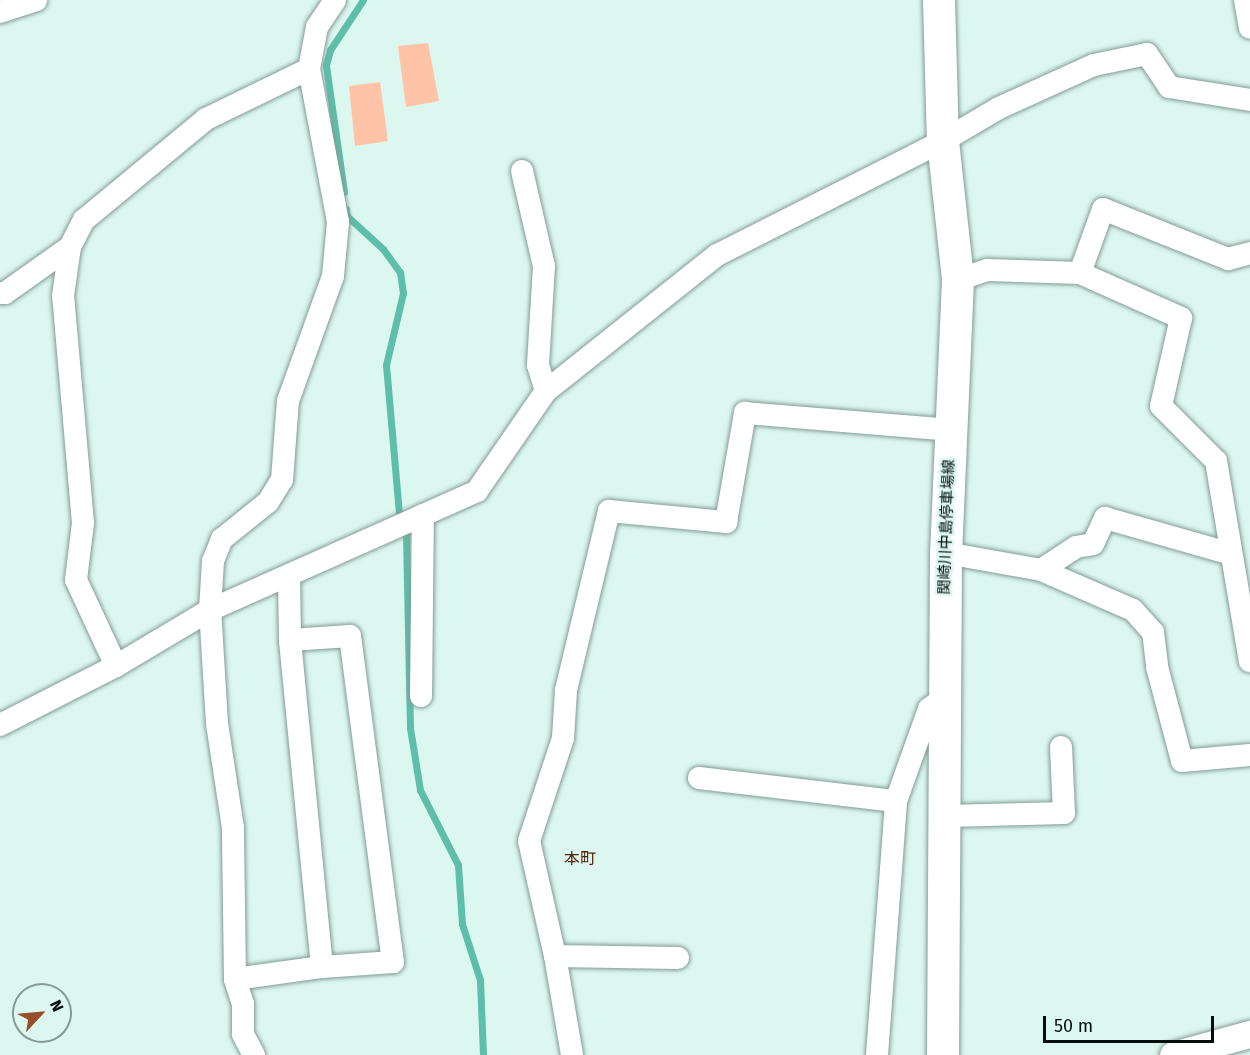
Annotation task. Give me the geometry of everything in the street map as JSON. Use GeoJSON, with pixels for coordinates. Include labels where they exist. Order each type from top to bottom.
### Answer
{"type":"FeatureCollection","features":[{"type":"Feature","properties":{"kind":"main road","name":"関崎川中島停車場線"},"geometry":{"type":"LineString","coordinates":[[939,0],[943,141],[957,280],[946,553],[947,816],[943,1055]]}},
{"type":"Feature","properties":{"kind":"street"},"geometry":{"type":"LineString","coordinates":[[0,12],[36,0]]}},
{"type":"Feature","properties":{"kind":"street"},"geometry":{"type":"LineString","coordinates":[[254,1055],[243,1034],[243,1004],[235,979],[233,828],[217,723],[210,610],[213,561],[222,539],[268,502],[282,480],[288,401],[333,276],[338,222],[309,69],[317,27],[335,0]]}},
{"type":"Feature","properties":{"kind":"street"},"geometry":{"type":"LineString","coordinates":[[1245,0],[1250,28]]}},
{"type":"Feature","properties":{"kind":"street"},"geometry":{"type":"LineString","coordinates":[[0,725],[116,666],[210,610],[477,491],[546,391],[717,255],[943,141],[999,108],[1094,65],[1147,54],[1169,87],[1250,100]]}},
{"type":"Feature","properties":{"kind":"street"},"geometry":{"type":"LineString","coordinates":[[116,666],[76,580],[83,523],[63,296],[70,247],[84,220],[206,119],[309,69]]}},
{"type":"Feature","properties":{"kind":"street"},"geometry":{"type":"LineString","coordinates":[[522,171],[544,266],[538,365],[546,391]]}},
{"type":"Feature","properties":{"kind":"street"},"geometry":{"type":"LineString","coordinates":[[1080,273],[1103,209],[1228,259],[1250,253]]}},
{"type":"Feature","properties":{"kind":"street"},"geometry":{"type":"LineString","coordinates":[[0,293],[5,293],[70,247]]}},
{"type":"Feature","properties":{"kind":"street"},"geometry":{"type":"LineString","coordinates":[[957,280],[987,270],[1080,273],[1155,303],[1181,318],[1161,406],[1216,461],[1250,661]]}},
{"type":"Feature","properties":{"kind":"street"},"geometry":{"type":"LineString","coordinates":[[572,1055],[555,956],[529,841],[563,738],[566,690],[609,511],[726,522],[745,413],[950,430]]}},
{"type":"Feature","properties":{"kind":"street"},"geometry":{"type":"LineString","coordinates":[[422,696],[423,515]]}},
{"type":"Feature","properties":{"kind":"street"},"geometry":{"type":"LineString","coordinates":[[1041,570],[1076,547],[1093,544],[1105,518],[1231,554]]}},
{"type":"Feature","properties":{"kind":"street"},"geometry":{"type":"LineString","coordinates":[[946,553],[1041,570],[1133,610],[1154,632],[1157,667],[1182,761],[1250,754]]}},
{"type":"Feature","properties":{"kind":"street"},"geometry":{"type":"LineString","coordinates":[[289,576],[290,640],[322,967]]}},
{"type":"Feature","properties":{"kind":"street"},"geometry":{"type":"LineString","coordinates":[[235,979],[322,967],[393,962],[350,636],[290,640]]}},
{"type":"Feature","properties":{"kind":"street"},"geometry":{"type":"LineString","coordinates":[[877,1055],[896,801],[929,709],[945,697]]}},
{"type":"Feature","properties":{"kind":"street"},"geometry":{"type":"LineString","coordinates":[[947,816],[1064,813],[1062,747]]}},
{"type":"Feature","properties":{"kind":"street"},"geometry":{"type":"LineString","coordinates":[[699,778],[896,801]]}},
{"type":"Feature","properties":{"kind":"street"},"geometry":{"type":"LineString","coordinates":[[555,956],[678,958]]}},
{"type":"Feature","properties":{"kind":"street"},"geometry":{"type":"LineString","coordinates":[[1173,1055],[1250,1034]]}},
{"type":"Feature","properties":{"kind":"building"},"geometry":{"type":"Polygon","coordinates":[[[428,43],[439,101],[406,107],[398,46],[428,43]]]}},
{"type":"Feature","properties":{"kind":"building"},"geometry":{"type":"Polygon","coordinates":[[[380,82],[388,141],[355,146],[349,86],[380,82]]]}},
{"type":"Feature","properties":{"kind":"waterway"},"geometry":{"type":"LineString","coordinates":[[344,192],[326,65],[330,50],[363,0]]}},
{"type":"Feature","properties":{"kind":"waterway"},"geometry":{"type":"LineString","coordinates":[[346,209],[347,216],[383,249],[400,272],[403,293],[386,365],[399,515]]}},
{"type":"Feature","properties":{"kind":"waterway"},"geometry":{"type":"LineString","coordinates":[[406,536],[410,728],[420,790],[458,865],[462,924],[480,980],[483,1055]]}},
{"type":"Feature","properties":{"kind":"district","name":"本町"},"geometry":{"type":"Point","coordinates":[580,859]}}]}
